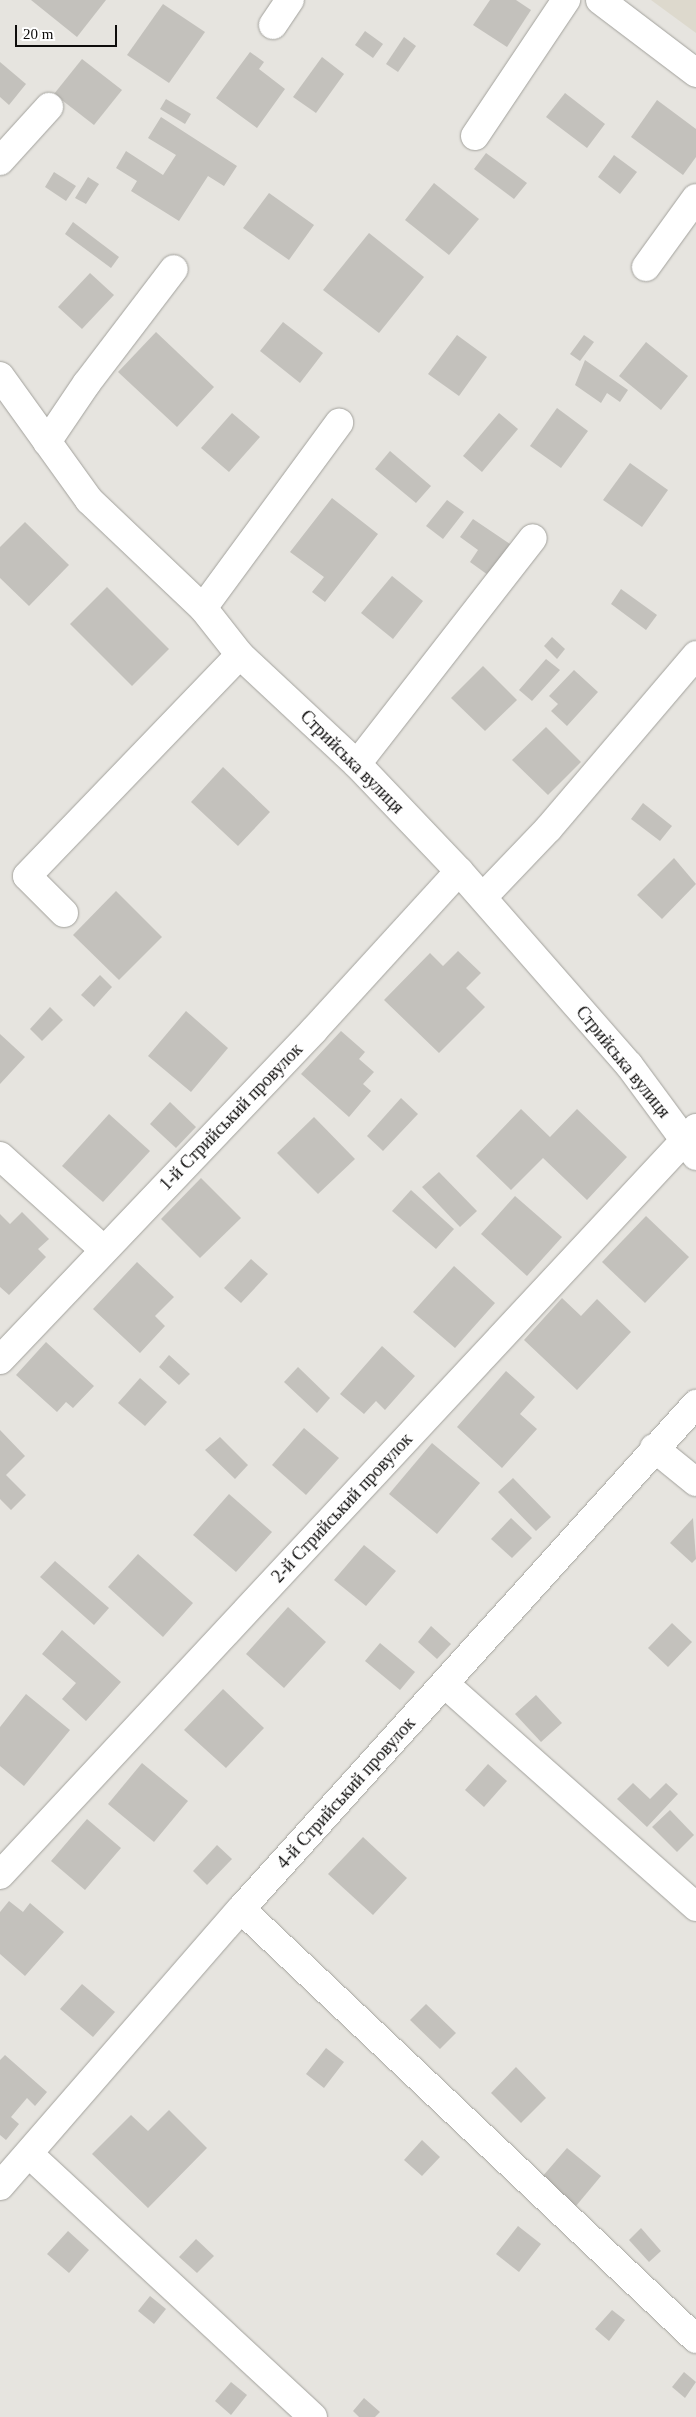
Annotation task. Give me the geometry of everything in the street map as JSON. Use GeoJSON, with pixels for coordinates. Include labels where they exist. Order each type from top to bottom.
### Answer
{"type":"FeatureCollection","features":[{"type":"Feature","properties":{"kind":"street"},"geometry":{"type":"LineString","coordinates":[[273,25],[290,0]]}},
{"type":"Feature","properties":{"kind":"street"},"geometry":{"type":"LineString","coordinates":[[475,136],[566,0]]}},
{"type":"Feature","properties":{"kind":"street"},"geometry":{"type":"LineString","coordinates":[[600,0],[696,73]]}},
{"type":"Feature","properties":{"kind":"street"},"geometry":{"type":"LineString","coordinates":[[0,161],[49,107]]}},
{"type":"Feature","properties":{"kind":"street"},"geometry":{"type":"LineString","coordinates":[[646,267],[696,198]]}},
{"type":"Feature","properties":{"kind":"street"},"geometry":{"type":"LineString","coordinates":[[47,442],[87,382],[174,269]]}},
{"type":"Feature","properties":{"kind":"street","name":"Стрийська вулиця"},"geometry":{"type":"LineString","coordinates":[[0,378],[89,500],[203,608],[240,655],[357,764],[459,871],[629,1065],[692,1141]]}},
{"type":"Feature","properties":{"kind":"street"},"geometry":{"type":"LineString","coordinates":[[203,608],[339,423]]}},
{"type":"Feature","properties":{"kind":"street"},"geometry":{"type":"LineString","coordinates":[[357,764],[533,538]]}},
{"type":"Feature","properties":{"kind":"street"},"geometry":{"type":"LineString","coordinates":[[64,912],[27,876],[240,655]]}},
{"type":"Feature","properties":{"kind":"street"},"geometry":{"type":"LineString","coordinates":[[483,897],[549,828],[696,655]]}},
{"type":"Feature","properties":{"kind":"street","name":"1-й Стрийський провулок"},"geometry":{"type":"LineString","coordinates":[[0,1360],[103,1249],[314,1030],[459,871]]}},
{"type":"Feature","properties":{"kind":"street","name":"2-й Стрийський провулок"},"geometry":{"type":"LineString","coordinates":[[0,1876],[692,1141]]}},
{"type":"Feature","properties":{"kind":"street"},"geometry":{"type":"LineString","coordinates":[[0,1156],[103,1249]]}},
{"type":"Feature","properties":{"kind":"street","name":"4-й Стрийський провулок"},"geometry":{"type":"LineString","coordinates":[[0,2186],[241,1909],[446,1684],[654,1448],[696,1404]]}},
{"type":"Feature","properties":{"kind":"street"},"geometry":{"type":"LineString","coordinates":[[654,1448],[696,1482]]}},
{"type":"Feature","properties":{"kind":"street"},"geometry":{"type":"LineString","coordinates":[[446,1684],[696,1907]]}},
{"type":"Feature","properties":{"kind":"street"},"geometry":{"type":"LineString","coordinates":[[241,1909],[696,2339]]}},
{"type":"Feature","properties":{"kind":"street"},"geometry":{"type":"LineString","coordinates":[[29,2154],[313,2417]]}},
{"type":"Feature","properties":{"kind":"shaded area"},"geometry":{"type":"Polygon","coordinates":[[[651,0],[696,0],[696,33],[651,0]]]}},
{"type":"Feature","properties":{"kind":"building"},"geometry":{"type":"Polygon","coordinates":[[[31,0],[106,0],[77,37],[31,0]]]}},
{"type":"Feature","properties":{"kind":"building"},"geometry":{"type":"Polygon","coordinates":[[[490,0],[516,0],[531,10],[507,47],[473,25],[490,0]]]}},
{"type":"Feature","properties":{"kind":"building"},"geometry":{"type":"Polygon","coordinates":[[[163,4],[205,32],[169,83],[127,55],[163,4]]]}},
{"type":"Feature","properties":{"kind":"building"},"geometry":{"type":"Polygon","coordinates":[[[365,31],[383,44],[373,58],[355,45],[365,31]]]}},
{"type":"Feature","properties":{"kind":"building"},"geometry":{"type":"Polygon","coordinates":[[[404,37],[416,46],[398,72],[386,64],[404,37]]]}},
{"type":"Feature","properties":{"kind":"building"},"geometry":{"type":"Polygon","coordinates":[[[250,52],[264,62],[259,69],[285,89],[257,128],[216,98],[250,52]]]}},
{"type":"Feature","properties":{"kind":"building"},"geometry":{"type":"Polygon","coordinates":[[[322,57],[344,74],[316,113],[293,97],[322,57]]]}},
{"type":"Feature","properties":{"kind":"building"},"geometry":{"type":"Polygon","coordinates":[[[82,59],[122,90],[94,125],[54,94],[82,59]]]}},
{"type":"Feature","properties":{"kind":"building"},"geometry":{"type":"Polygon","coordinates":[[[0,62],[26,84],[9,105],[0,97],[0,62]]]}},
{"type":"Feature","properties":{"kind":"building"},"geometry":{"type":"Polygon","coordinates":[[[565,93],[605,124],[587,148],[546,117],[565,93]]]}},
{"type":"Feature","properties":{"kind":"building"},"geometry":{"type":"Polygon","coordinates":[[[166,99],[191,114],[185,124],[160,109],[166,99]]]}},
{"type":"Feature","properties":{"kind":"building"},"geometry":{"type":"Polygon","coordinates":[[[657,100],[696,129],[696,157],[683,175],[631,137],[657,100]]]}},
{"type":"Feature","properties":{"kind":"building"},"geometry":{"type":"Polygon","coordinates":[[[161,117],[237,166],[224,186],[208,176],[179,221],[131,191],[137,181],[116,168],[126,151],[163,175],[176,155],[148,138],[161,117]]]}},
{"type":"Feature","properties":{"kind":"building"},"geometry":{"type":"Polygon","coordinates":[[[486,153],[527,183],[514,199],[474,169],[486,153]]]}},
{"type":"Feature","properties":{"kind":"building"},"geometry":{"type":"Polygon","coordinates":[[[614,155],[637,172],[620,194],[598,177],[614,155]]]}},
{"type":"Feature","properties":{"kind":"building"},"geometry":{"type":"Polygon","coordinates":[[[54,172],[76,186],[66,201],[45,187],[54,172]]]}},
{"type":"Feature","properties":{"kind":"building"},"geometry":{"type":"Polygon","coordinates":[[[88,177],[99,184],[86,204],[75,198],[88,177]]]}},
{"type":"Feature","properties":{"kind":"building"},"geometry":{"type":"Polygon","coordinates":[[[434,183],[479,219],[449,255],[405,220],[434,183]]]}},
{"type":"Feature","properties":{"kind":"building"},"geometry":{"type":"Polygon","coordinates":[[[269,193],[314,225],[289,260],[243,228],[269,193]]]}},
{"type":"Feature","properties":{"kind":"building"},"geometry":{"type":"Polygon","coordinates":[[[73,222],[119,257],[111,268],[65,234],[73,222]]]}},
{"type":"Feature","properties":{"kind":"building"},"geometry":{"type":"Polygon","coordinates":[[[369,233],[424,277],[379,333],[323,290],[369,233]]]}},
{"type":"Feature","properties":{"kind":"building"},"geometry":{"type":"Polygon","coordinates":[[[90,273],[114,295],[82,329],[58,307],[90,273]]]}},
{"type":"Feature","properties":{"kind":"building"},"geometry":{"type":"Polygon","coordinates":[[[283,322],[323,353],[300,383],[260,351],[283,322]]]}},
{"type":"Feature","properties":{"kind":"building"},"geometry":{"type":"Polygon","coordinates":[[[156,332],[214,387],[177,427],[118,372],[156,332]]]}},
{"type":"Feature","properties":{"kind":"building"},"geometry":{"type":"Polygon","coordinates":[[[457,335],[487,357],[459,396],[428,374],[457,335]]]}},
{"type":"Feature","properties":{"kind":"building"},"geometry":{"type":"Polygon","coordinates":[[[584,335],[594,342],[580,361],[570,354],[584,335]]]}},
{"type":"Feature","properties":{"kind":"building"},"geometry":{"type":"Polygon","coordinates":[[[646,342],[688,376],[661,410],[619,376],[646,342]]]}},
{"type":"Feature","properties":{"kind":"building"},"geometry":{"type":"Polygon","coordinates":[[[585,360],[628,390],[620,402],[607,393],[601,403],[575,385],[585,360]]]}},
{"type":"Feature","properties":{"kind":"building"},"geometry":{"type":"Polygon","coordinates":[[[557,408],[588,431],[561,468],[530,446],[557,408]]]}},
{"type":"Feature","properties":{"kind":"building"},"geometry":{"type":"Polygon","coordinates":[[[232,413],[260,437],[229,472],[201,448],[232,413]]]}},
{"type":"Feature","properties":{"kind":"building"},"geometry":{"type":"Polygon","coordinates":[[[499,413],[518,429],[482,472],[463,456],[499,413]]]}},
{"type":"Feature","properties":{"kind":"building"},"geometry":{"type":"Polygon","coordinates":[[[390,451],[431,486],[416,503],[375,469],[390,451]]]}},
{"type":"Feature","properties":{"kind":"building"},"geometry":{"type":"Polygon","coordinates":[[[630,463],[668,490],[642,527],[603,500],[630,463]]]}},
{"type":"Feature","properties":{"kind":"building"},"geometry":{"type":"Polygon","coordinates":[[[332,498],[378,534],[325,602],[312,592],[324,577],[290,552],[332,498]]]}},
{"type":"Feature","properties":{"kind":"building"},"geometry":{"type":"Polygon","coordinates":[[[447,500],[464,512],[443,539],[426,526],[447,500]]]}},
{"type":"Feature","properties":{"kind":"building"},"geometry":{"type":"Polygon","coordinates":[[[473,519],[510,544],[488,575],[470,562],[478,550],[460,537],[473,519]]]}},
{"type":"Feature","properties":{"kind":"building"},"geometry":{"type":"Polygon","coordinates":[[[25,522],[69,565],[29,606],[0,578],[0,547],[25,522]]]}},
{"type":"Feature","properties":{"kind":"building"},"geometry":{"type":"Polygon","coordinates":[[[392,576],[423,601],[393,639],[361,613],[392,576]]]}},
{"type":"Feature","properties":{"kind":"building"},"geometry":{"type":"Polygon","coordinates":[[[107,587],[169,649],[132,686],[70,624],[107,587]]]}},
{"type":"Feature","properties":{"kind":"building"},"geometry":{"type":"Polygon","coordinates":[[[621,589],[657,615],[646,630],[611,604],[621,589]]]}},
{"type":"Feature","properties":{"kind":"building"},"geometry":{"type":"Polygon","coordinates":[[[552,637],[565,649],[557,659],[544,646],[552,637]]]}},
{"type":"Feature","properties":{"kind":"building"},"geometry":{"type":"Polygon","coordinates":[[[546,659],[560,670],[532,701],[519,690],[546,659]]]}},
{"type":"Feature","properties":{"kind":"building"},"geometry":{"type":"Polygon","coordinates":[[[483,666],[517,700],[485,731],[451,698],[483,666]]]}},
{"type":"Feature","properties":{"kind":"building"},"geometry":{"type":"Polygon","coordinates":[[[574,670],[598,692],[567,726],[551,711],[558,704],[549,696],[574,670]]]}},
{"type":"Feature","properties":{"kind":"building"},"geometry":{"type":"Polygon","coordinates":[[[546,727],[581,762],[548,795],[512,760],[546,727]]]}},
{"type":"Feature","properties":{"kind":"building"},"geometry":{"type":"Polygon","coordinates":[[[223,767],[270,812],[238,846],[191,802],[223,767]]]}},
{"type":"Feature","properties":{"kind":"building"},"geometry":{"type":"Polygon","coordinates":[[[643,803],[672,826],[660,841],[631,819],[643,803]]]}},
{"type":"Feature","properties":{"kind":"building"},"geometry":{"type":"Polygon","coordinates":[[[674,858],[696,884],[662,919],[637,895],[674,858]]]}},
{"type":"Feature","properties":{"kind":"building"},"geometry":{"type":"Polygon","coordinates":[[[116,891],[162,937],[119,980],[73,935],[116,891]]]}},
{"type":"Feature","properties":{"kind":"building"},"geometry":{"type":"Polygon","coordinates":[[[458,951],[481,973],[466,988],[485,1007],[439,1053],[384,1000],[430,953],[443,966],[458,951]]]}},
{"type":"Feature","properties":{"kind":"building"},"geometry":{"type":"Polygon","coordinates":[[[100,975],[112,987],[94,1007],[81,995],[100,975]]]}},
{"type":"Feature","properties":{"kind":"building"},"geometry":{"type":"Polygon","coordinates":[[[50,1007],[63,1020],[42,1041],[30,1029],[50,1007]]]}},
{"type":"Feature","properties":{"kind":"building"},"geometry":{"type":"Polygon","coordinates":[[[186,1011],[228,1048],[191,1092],[148,1056],[186,1011]]]}},
{"type":"Feature","properties":{"kind":"building"},"geometry":{"type":"Polygon","coordinates":[[[341,1031],[365,1052],[359,1059],[374,1072],[363,1084],[371,1091],[349,1117],[301,1074],[341,1031]]]}},
{"type":"Feature","properties":{"kind":"building"},"geometry":{"type":"Polygon","coordinates":[[[0,1034],[25,1057],[0,1084],[0,1034]]]}},
{"type":"Feature","properties":{"kind":"building"},"geometry":{"type":"Polygon","coordinates":[[[401,1098],[418,1114],[383,1151],[367,1136],[401,1098]]]}},
{"type":"Feature","properties":{"kind":"building"},"geometry":{"type":"Polygon","coordinates":[[[170,1102],[196,1127],[176,1148],[150,1124],[170,1102]]]}},
{"type":"Feature","properties":{"kind":"building"},"geometry":{"type":"Polygon","coordinates":[[[521,1109],[550,1137],[577,1109],[627,1157],[587,1200],[543,1158],[511,1190],[476,1156],[521,1109]]]}},
{"type":"Feature","properties":{"kind":"building"},"geometry":{"type":"Polygon","coordinates":[[[109,1114],[150,1151],[103,1202],[62,1166],[109,1114]]]}},
{"type":"Feature","properties":{"kind":"building"},"geometry":{"type":"Polygon","coordinates":[[[314,1117],[355,1159],[318,1194],[277,1153],[314,1117]]]}},
{"type":"Feature","properties":{"kind":"building"},"geometry":{"type":"Polygon","coordinates":[[[439,1172],[477,1211],[460,1227],[422,1187],[439,1172]]]}},
{"type":"Feature","properties":{"kind":"building"},"geometry":{"type":"Polygon","coordinates":[[[201,1178],[241,1218],[200,1258],[161,1219],[201,1178]]]}},
{"type":"Feature","properties":{"kind":"building"},"geometry":{"type":"Polygon","coordinates":[[[411,1190],[454,1229],[436,1249],[392,1211],[411,1190]]]}},
{"type":"Feature","properties":{"kind":"building"},"geometry":{"type":"Polygon","coordinates":[[[515,1196],[562,1237],[527,1276],[481,1234],[515,1196]]]}},
{"type":"Feature","properties":{"kind":"building"},"geometry":{"type":"Polygon","coordinates":[[[22,1212],[49,1239],[38,1249],[46,1257],[9,1295],[0,1287],[0,1214],[10,1224],[22,1212]]]}},
{"type":"Feature","properties":{"kind":"building"},"geometry":{"type":"Polygon","coordinates":[[[646,1216],[689,1257],[645,1303],[602,1262],[646,1216]]]}},
{"type":"Feature","properties":{"kind":"building"},"geometry":{"type":"Polygon","coordinates":[[[251,1259],[268,1274],[241,1303],[224,1288],[251,1259]]]}},
{"type":"Feature","properties":{"kind":"building"},"geometry":{"type":"Polygon","coordinates":[[[137,1262],[174,1297],[155,1316],[165,1326],[140,1353],[93,1309],[137,1262]]]}},
{"type":"Feature","properties":{"kind":"building"},"geometry":{"type":"Polygon","coordinates":[[[454,1266],[495,1303],[455,1348],[413,1312],[454,1266]]]}},
{"type":"Feature","properties":{"kind":"building"},"geometry":{"type":"Polygon","coordinates":[[[562,1298],[581,1316],[597,1299],[631,1332],[577,1390],[524,1340],[562,1298]]]}},
{"type":"Feature","properties":{"kind":"building"},"geometry":{"type":"Polygon","coordinates":[[[46,1342],[94,1386],[73,1408],[66,1402],[57,1412],[16,1375],[46,1342]]]}},
{"type":"Feature","properties":{"kind":"building"},"geometry":{"type":"Polygon","coordinates":[[[382,1346],[415,1376],[385,1410],[376,1401],[364,1414],[340,1394],[382,1346]]]}},
{"type":"Feature","properties":{"kind":"building"},"geometry":{"type":"Polygon","coordinates":[[[169,1355],[190,1374],[179,1385],[159,1367],[169,1355]]]}},
{"type":"Feature","properties":{"kind":"building"},"geometry":{"type":"Polygon","coordinates":[[[298,1367],[330,1398],[317,1413],[284,1382],[298,1367]]]}},
{"type":"Feature","properties":{"kind":"building"},"geometry":{"type":"Polygon","coordinates":[[[506,1371],[535,1397],[520,1414],[537,1429],[502,1468],[457,1427],[506,1371]]]}},
{"type":"Feature","properties":{"kind":"building"},"geometry":{"type":"Polygon","coordinates":[[[140,1378],[167,1402],[145,1426],[118,1403],[140,1378]]]}},
{"type":"Feature","properties":{"kind":"building"},"geometry":{"type":"Polygon","coordinates":[[[304,1428],[339,1458],[306,1495],[272,1465],[304,1428]]]}},
{"type":"Feature","properties":{"kind":"building"},"geometry":{"type":"Polygon","coordinates":[[[0,1430],[25,1456],[6,1475],[26,1495],[11,1510],[0,1499],[0,1430]]]}},
{"type":"Feature","properties":{"kind":"building"},"geometry":{"type":"Polygon","coordinates":[[[220,1437],[248,1465],[235,1479],[205,1450],[220,1437]]]}},
{"type":"Feature","properties":{"kind":"building"},"geometry":{"type":"Polygon","coordinates":[[[432,1443],[480,1483],[437,1534],[389,1494],[432,1443]]]}},
{"type":"Feature","properties":{"kind":"building"},"geometry":{"type":"Polygon","coordinates":[[[513,1478],[551,1517],[536,1531],[498,1492],[513,1478]]]}},
{"type":"Feature","properties":{"kind":"building"},"geometry":{"type":"Polygon","coordinates":[[[229,1494],[272,1532],[236,1572],[193,1535],[229,1494]]]}},
{"type":"Feature","properties":{"kind":"building"},"geometry":{"type":"Polygon","coordinates":[[[511,1518],[532,1538],[512,1558],[491,1539],[511,1518]]]}},
{"type":"Feature","properties":{"kind":"building"},"geometry":{"type":"Polygon","coordinates":[[[693,1518],[696,1559],[692,1563],[670,1543],[693,1518]]]}},
{"type":"Feature","properties":{"kind":"building"},"geometry":{"type":"Polygon","coordinates":[[[364,1545],[396,1571],[366,1606],[334,1580],[364,1545]]]}},
{"type":"Feature","properties":{"kind":"building"},"geometry":{"type":"Polygon","coordinates":[[[138,1554],[193,1603],[163,1637],[108,1587],[138,1554]]]}},
{"type":"Feature","properties":{"kind":"building"},"geometry":{"type":"Polygon","coordinates":[[[55,1561],[109,1608],[94,1625],[40,1577],[55,1561]]]}},
{"type":"Feature","properties":{"kind":"building"},"geometry":{"type":"Polygon","coordinates":[[[288,1607],[326,1642],[284,1688],[246,1654],[288,1607]]]}},
{"type":"Feature","properties":{"kind":"building"},"geometry":{"type":"Polygon","coordinates":[[[672,1623],[692,1642],[668,1667],[648,1648],[672,1623]]]}},
{"type":"Feature","properties":{"kind":"building"},"geometry":{"type":"Polygon","coordinates":[[[431,1626],[451,1644],[437,1659],[418,1642],[431,1626]]]}},
{"type":"Feature","properties":{"kind":"building"},"geometry":{"type":"Polygon","coordinates":[[[62,1630],[121,1682],[86,1721],[62,1699],[76,1683],[42,1654],[62,1630]]]}},
{"type":"Feature","properties":{"kind":"building"},"geometry":{"type":"Polygon","coordinates":[[[380,1643],[415,1672],[400,1690],[365,1661],[380,1643]]]}},
{"type":"Feature","properties":{"kind":"building"},"geometry":{"type":"Polygon","coordinates":[[[223,1689],[264,1728],[226,1768],[184,1730],[223,1689]]]}},
{"type":"Feature","properties":{"kind":"building"},"geometry":{"type":"Polygon","coordinates":[[[26,1694],[70,1730],[24,1786],[0,1766],[0,1727],[26,1694]]]}},
{"type":"Feature","properties":{"kind":"building"},"geometry":{"type":"Polygon","coordinates":[[[536,1695],[562,1723],[541,1742],[515,1714],[536,1695]]]}},
{"type":"Feature","properties":{"kind":"building"},"geometry":{"type":"Polygon","coordinates":[[[142,1763],[188,1801],[154,1842],[108,1804],[142,1763]]]}},
{"type":"Feature","properties":{"kind":"building"},"geometry":{"type":"Polygon","coordinates":[[[488,1764],[507,1781],[484,1807],[465,1790],[488,1764]]]}},
{"type":"Feature","properties":{"kind":"building"},"geometry":{"type":"Polygon","coordinates":[[[633,1783],[650,1799],[666,1783],[678,1794],[647,1827],[617,1799],[633,1783]]]}},
{"type":"Feature","properties":{"kind":"building"},"geometry":{"type":"Polygon","coordinates":[[[670,1810],[694,1835],[677,1852],[652,1827],[670,1810]]]}},
{"type":"Feature","properties":{"kind":"building"},"geometry":{"type":"Polygon","coordinates":[[[87,1819],[121,1848],[85,1890],[51,1861],[87,1819]]]}},
{"type":"Feature","properties":{"kind":"building"},"geometry":{"type":"Polygon","coordinates":[[[363,1837],[407,1878],[373,1915],[328,1874],[363,1837]]]}},
{"type":"Feature","properties":{"kind":"building"},"geometry":{"type":"Polygon","coordinates":[[[217,1845],[232,1859],[207,1885],[193,1871],[217,1845]]]}},
{"type":"Feature","properties":{"kind":"building"},"geometry":{"type":"Polygon","coordinates":[[[9,1901],[23,1912],[30,1903],[64,1932],[25,1976],[0,1954],[0,1912],[9,1901]]]}},
{"type":"Feature","properties":{"kind":"building"},"geometry":{"type":"Polygon","coordinates":[[[82,1984],[115,2012],[93,2037],[60,2009],[82,1984]]]}},
{"type":"Feature","properties":{"kind":"building"},"geometry":{"type":"Polygon","coordinates":[[[426,2004],[456,2033],[440,2049],[410,2020],[426,2004]]]}},
{"type":"Feature","properties":{"kind":"building"},"geometry":{"type":"Polygon","coordinates":[[[326,2048],[344,2062],[324,2088],[306,2074],[326,2048]]]}},
{"type":"Feature","properties":{"kind":"building"},"geometry":{"type":"Polygon","coordinates":[[[5,2055],[47,2092],[35,2106],[27,2098],[11,2117],[19,2124],[6,2140],[0,2135],[0,2060],[5,2055]]]}},
{"type":"Feature","properties":{"kind":"building"},"geometry":{"type":"Polygon","coordinates":[[[516,2067],[546,2098],[521,2123],[491,2093],[516,2067]]]}},
{"type":"Feature","properties":{"kind":"building"},"geometry":{"type":"Polygon","coordinates":[[[169,2110],[207,2148],[148,2208],[92,2154],[131,2115],[148,2131],[169,2110]]]}},
{"type":"Feature","properties":{"kind":"building"},"geometry":{"type":"Polygon","coordinates":[[[422,2140],[440,2157],[422,2176],[404,2160],[422,2140]]]}},
{"type":"Feature","properties":{"kind":"building"},"geometry":{"type":"Polygon","coordinates":[[[567,2148],[601,2176],[576,2206],[542,2177],[567,2148]]]}},
{"type":"Feature","properties":{"kind":"building"},"geometry":{"type":"Polygon","coordinates":[[[518,2226],[541,2244],[519,2272],[496,2254],[518,2226]]]}},
{"type":"Feature","properties":{"kind":"building"},"geometry":{"type":"Polygon","coordinates":[[[641,2228],[661,2251],[649,2262],[629,2240],[641,2228]]]}},
{"type":"Feature","properties":{"kind":"building"},"geometry":{"type":"Polygon","coordinates":[[[68,2231],[89,2250],[69,2273],[47,2254],[68,2231]]]}},
{"type":"Feature","properties":{"kind":"building"},"geometry":{"type":"Polygon","coordinates":[[[196,2239],[214,2256],[197,2273],[179,2257],[196,2239]]]}},
{"type":"Feature","properties":{"kind":"building"},"geometry":{"type":"Polygon","coordinates":[[[150,2296],[166,2309],[154,2324],[138,2311],[150,2296]]]}},
{"type":"Feature","properties":{"kind":"building"},"geometry":{"type":"Polygon","coordinates":[[[612,2310],[625,2320],[609,2341],[595,2329],[612,2310]]]}},
{"type":"Feature","properties":{"kind":"building"},"geometry":{"type":"Polygon","coordinates":[[[684,2372],[696,2382],[685,2398],[672,2387],[684,2372]]]}},
{"type":"Feature","properties":{"kind":"building"},"geometry":{"type":"Polygon","coordinates":[[[231,2382],[247,2395],[231,2415],[215,2401],[231,2382]]]}},
{"type":"Feature","properties":{"kind":"building"},"geometry":{"type":"Polygon","coordinates":[[[364,2398],[380,2412],[375,2417],[359,2417],[353,2411],[364,2398]]]}}]}
